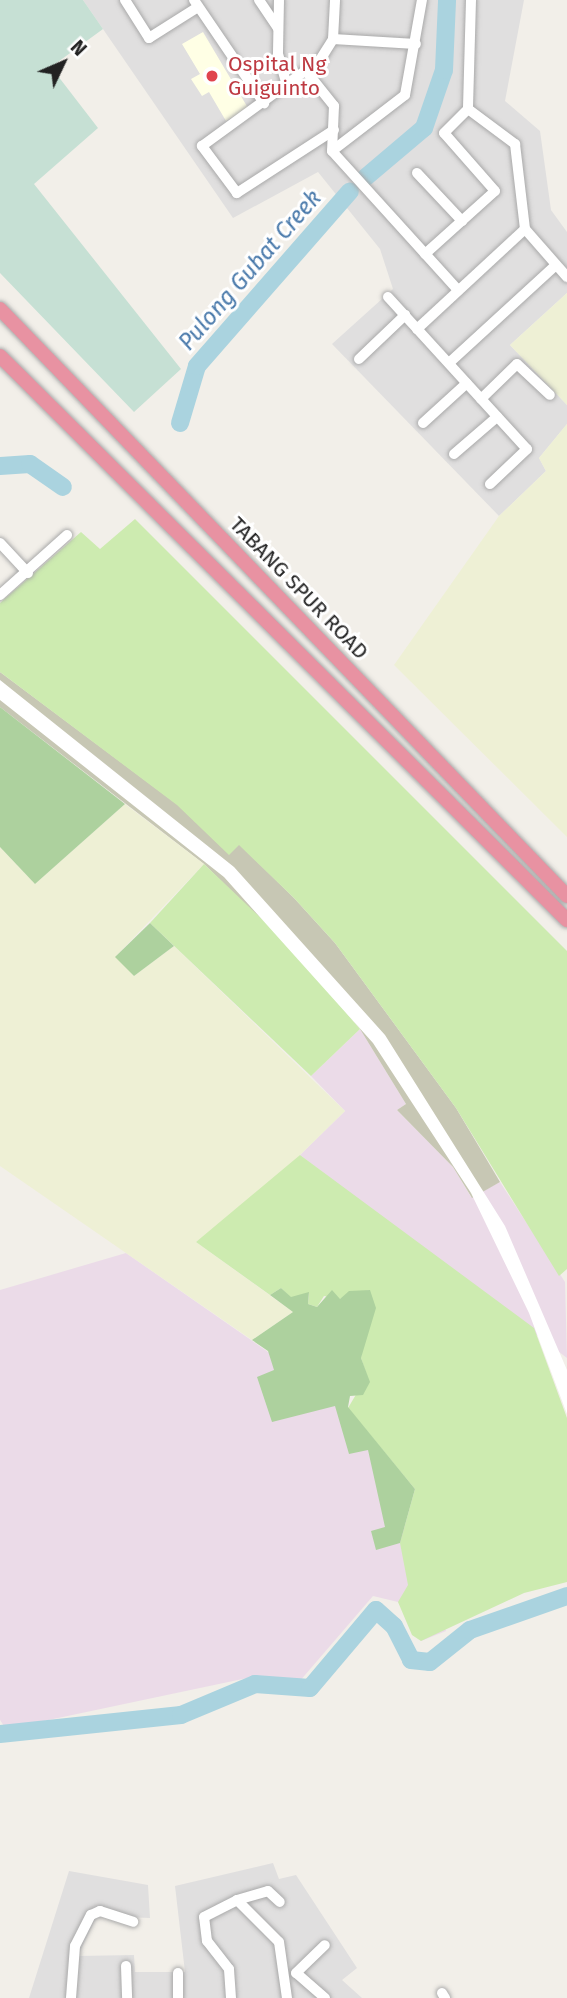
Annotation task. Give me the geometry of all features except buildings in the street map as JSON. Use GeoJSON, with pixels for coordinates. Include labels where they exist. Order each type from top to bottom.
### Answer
{"type":"FeatureCollection","features":[{"type":"Feature","properties":{"kind":"highway","name":"TABANG SPUR ROAD"},"geometry":{"type":"LineString","coordinates":[[0,309],[567,896]]}},
{"type":"Feature","properties":{"kind":"highway"},"geometry":{"type":"LineString","coordinates":[[0,356],[567,920]]}},
{"type":"Feature","properties":{"kind":"street"},"geometry":{"type":"LineString","coordinates":[[126,0],[149,38],[196,4],[264,103]]}},
{"type":"Feature","properties":{"kind":"street"},"geometry":{"type":"LineString","coordinates":[[259,0],[278,28]]}},
{"type":"Feature","properties":{"kind":"street"},"geometry":{"type":"LineString","coordinates":[[279,0],[278,28],[287,86]]}},
{"type":"Feature","properties":{"kind":"street"},"geometry":{"type":"LineString","coordinates":[[334,130],[237,193],[202,146],[306,71],[333,39],[335,0]]}},
{"type":"Feature","properties":{"kind":"street"},"geometry":{"type":"LineString","coordinates":[[332,151],[405,95],[422,0]]}},
{"type":"Feature","properties":{"kind":"street"},"geometry":{"type":"LineString","coordinates":[[425,254],[495,191],[444,133],[468,109],[471,0]]}},
{"type":"Feature","properties":{"kind":"street"},"geometry":{"type":"LineString","coordinates":[[333,39],[416,44]]}},
{"type":"Feature","properties":{"kind":"street"},"geometry":{"type":"LineString","coordinates":[[306,71],[334,106],[332,151],[458,290]]}},
{"type":"Feature","properties":{"kind":"street"},"geometry":{"type":"LineString","coordinates":[[468,109],[515,144],[525,229],[567,278]]}},
{"type":"Feature","properties":{"kind":"street"},"geometry":{"type":"LineString","coordinates":[[417,173],[462,221]]}},
{"type":"Feature","properties":{"kind":"street"},"geometry":{"type":"LineString","coordinates":[[417,329],[525,229]]}},
{"type":"Feature","properties":{"kind":"street"},"geometry":{"type":"LineString","coordinates":[[449,363],[556,265]]}},
{"type":"Feature","properties":{"kind":"street"},"geometry":{"type":"LineString","coordinates":[[388,297],[527,449],[490,484]]}},
{"type":"Feature","properties":{"kind":"street"},"geometry":{"type":"LineString","coordinates":[[359,359],[405,315]]}},
{"type":"Feature","properties":{"kind":"street"},"geometry":{"type":"LineString","coordinates":[[481,399],[517,364],[550,395]]}},
{"type":"Feature","properties":{"kind":"street"},"geometry":{"type":"LineString","coordinates":[[422,423],[467,383]]}},
{"type":"Feature","properties":{"kind":"street"},"geometry":{"type":"LineString","coordinates":[[454,454],[497,417]]}},
{"type":"Feature","properties":{"kind":"street"},"geometry":{"type":"LineString","coordinates":[[0,594],[28,573],[67,536]]}},
{"type":"Feature","properties":{"kind":"street"},"geometry":{"type":"LineString","coordinates":[[0,542],[28,573]]}},
{"type":"Feature","properties":{"kind":"street"},"geometry":{"type":"LineString","coordinates":[[231,1998],[229,1969],[210,1947],[204,1917],[237,1900],[268,1891],[280,1902]]}},
{"type":"Feature","properties":{"kind":"street"},"geometry":{"type":"LineString","coordinates":[[237,1900],[279,1942],[287,1998]]}},
{"type":"Feature","properties":{"kind":"street"},"geometry":{"type":"LineString","coordinates":[[71,1998],[75,1946],[91,1915],[100,1911],[133,1922]]}},
{"type":"Feature","properties":{"kind":"street"},"geometry":{"type":"LineString","coordinates":[[296,1973],[325,1945]]}},
{"type":"Feature","properties":{"kind":"street"},"geometry":{"type":"LineString","coordinates":[[126,1966],[127,1998]]}},
{"type":"Feature","properties":{"kind":"street"},"geometry":{"type":"LineString","coordinates":[[284,1972],[296,1973],[325,1998]]}},
{"type":"Feature","properties":{"kind":"street"},"geometry":{"type":"LineString","coordinates":[[178,1973],[178,1998]]}},
{"type":"Feature","properties":{"kind":"shaded area"},"geometry":{"type":"Polygon","coordinates":[[[0,0],[83,0],[103,29],[51,67],[98,128],[34,184],[181,369],[134,412],[0,273],[0,0]]]}},
{"type":"Feature","properties":{"kind":"shaded area"},"geometry":{"type":"Polygon","coordinates":[[[83,0],[524,0],[505,101],[540,131],[551,210],[567,232],[567,293],[510,345],[567,405],[567,424],[539,458],[546,471],[499,516],[332,344],[393,289],[380,249],[318,172],[233,218],[83,0]]]}},
{"type":"Feature","properties":{"kind":"shaded area","name":"Ospital Ng Guiguinto"},"geometry":{"type":"Polygon","coordinates":[[[203,32],[248,108],[226,121],[209,92],[202,96],[191,79],[200,74],[182,44],[203,32]]]}},
{"type":"Feature","properties":{"kind":"shaded area"},"geometry":{"type":"Polygon","coordinates":[[[567,293],[567,405],[510,345],[567,293]]]}},
{"type":"Feature","properties":{"kind":"shaded area"},"geometry":{"type":"Polygon","coordinates":[[[567,424],[567,837],[394,665],[499,516],[546,471],[539,458],[567,424]]]}},
{"type":"Feature","properties":{"kind":"shaded area"},"geometry":{"type":"Polygon","coordinates":[[[0,672],[178,805],[229,854],[239,844],[294,898],[335,943],[456,1108],[500,1182],[472,1198],[453,1167],[397,1110],[406,1104],[360,1029],[308,966],[204,864],[0,707],[0,672]]]}},
{"type":"Feature","properties":{"kind":"shaded area"},"geometry":{"type":"Polygon","coordinates":[[[125,804],[204,864],[116,956],[134,976],[174,946],[345,1111],[256,1198],[196,1242],[293,1312],[252,1340],[0,1166],[0,847],[35,884],[125,804]]]}},
{"type":"Feature","properties":{"kind":"shaded area"},"geometry":{"type":"Polygon","coordinates":[[[360,1029],[406,1104],[397,1110],[453,1167],[471,1197],[500,1182],[565,1282],[567,1358],[300,1155],[345,1111],[311,1076],[360,1029]]]}},
{"type":"Feature","properties":{"kind":"shaded area"},"geometry":{"type":"Polygon","coordinates":[[[126,1253],[360,1416],[446,1631],[421,1641],[398,1602],[373,1596],[299,1682],[252,1677],[6,1729],[0,1720],[0,1290],[126,1253]]]}},
{"type":"Feature","properties":{"kind":"shaded area"},"geometry":{"type":"Polygon","coordinates":[[[273,1863],[279,1879],[296,1875],[357,1968],[342,1980],[362,1998],[29,1998],[69,1871],[148,1885],[150,1918],[97,1916],[78,1956],[134,1955],[135,1972],[185,1972],[175,1886],[273,1863]]]}},
{"type":"Feature","properties":{"kind":"green space"},"geometry":{"type":"Polygon","coordinates":[[[135,519],[567,951],[567,1269],[559,1276],[456,1108],[335,943],[294,898],[239,845],[229,855],[177,805],[0,672],[0,603],[81,532],[100,549],[135,519]]]}},
{"type":"Feature","properties":{"kind":"green space"},"geometry":{"type":"Polygon","coordinates":[[[0,707],[125,804],[35,884],[0,847],[0,707]]]}},
{"type":"Feature","properties":{"kind":"green space"},"geometry":{"type":"Polygon","coordinates":[[[204,864],[286,942],[360,1029],[311,1076],[150,923],[204,864]]]}},
{"type":"Feature","properties":{"kind":"green space"},"geometry":{"type":"Polygon","coordinates":[[[150,923],[174,946],[134,976],[115,957],[150,923]]]}},
{"type":"Feature","properties":{"kind":"green space"},"geometry":{"type":"Polygon","coordinates":[[[300,1155],[534,1328],[567,1418],[567,1582],[524,1593],[421,1641],[412,1635],[398,1602],[408,1585],[400,1543],[415,1489],[348,1408],[367,1376],[361,1358],[369,1290],[340,1299],[324,1296],[317,1307],[308,1304],[309,1293],[291,1298],[281,1288],[270,1295],[196,1242],[300,1155]]]}},
{"type":"Feature","properties":{"kind":"green space"},"geometry":{"type":"Polygon","coordinates":[[[281,1288],[291,1297],[309,1292],[308,1304],[317,1307],[332,1290],[340,1299],[349,1291],[370,1290],[376,1308],[361,1358],[370,1382],[363,1395],[350,1396],[348,1407],[415,1489],[400,1543],[376,1550],[371,1531],[385,1527],[368,1450],[349,1454],[335,1406],[272,1422],[257,1377],[274,1370],[268,1351],[252,1340],[293,1312],[270,1295],[281,1288]]]}},
{"type":"Feature","properties":{"kind":"pier"},"geometry":{"type":"Polygon","coordinates":[[[0,680],[234,867],[385,1035],[505,1226],[567,1370],[567,1414],[529,1313],[471,1193],[373,1043],[224,877],[0,700],[0,680]]]}},
{"type":"Feature","properties":{"kind":"waterway","name":"Pulong Gubat Creek"},"geometry":{"type":"LineString","coordinates":[[366,177],[424,128],[444,70],[447,0]]}},
{"type":"Feature","properties":{"kind":"waterway","name":"Pulong Gubat Creek"},"geometry":{"type":"LineString","coordinates":[[180,423],[197,366],[350,191]]}},
{"type":"Feature","properties":{"kind":"waterway","name":"Pulong Gubat Creek"},"geometry":{"type":"LineString","coordinates":[[0,466],[30,464],[63,487]]}},
{"type":"Feature","properties":{"kind":"waterway"},"geometry":{"type":"LineString","coordinates":[[0,1734],[181,1715],[255,1684],[310,1688],[376,1610],[394,1626],[411,1660],[430,1662],[470,1630],[567,1596]]}},
{"type":"Feature","properties":{"kind":"place","name":"Ospital Ng Guiguinto"},"geometry":{"type":"Point","coordinates":[212,76]}}]}
